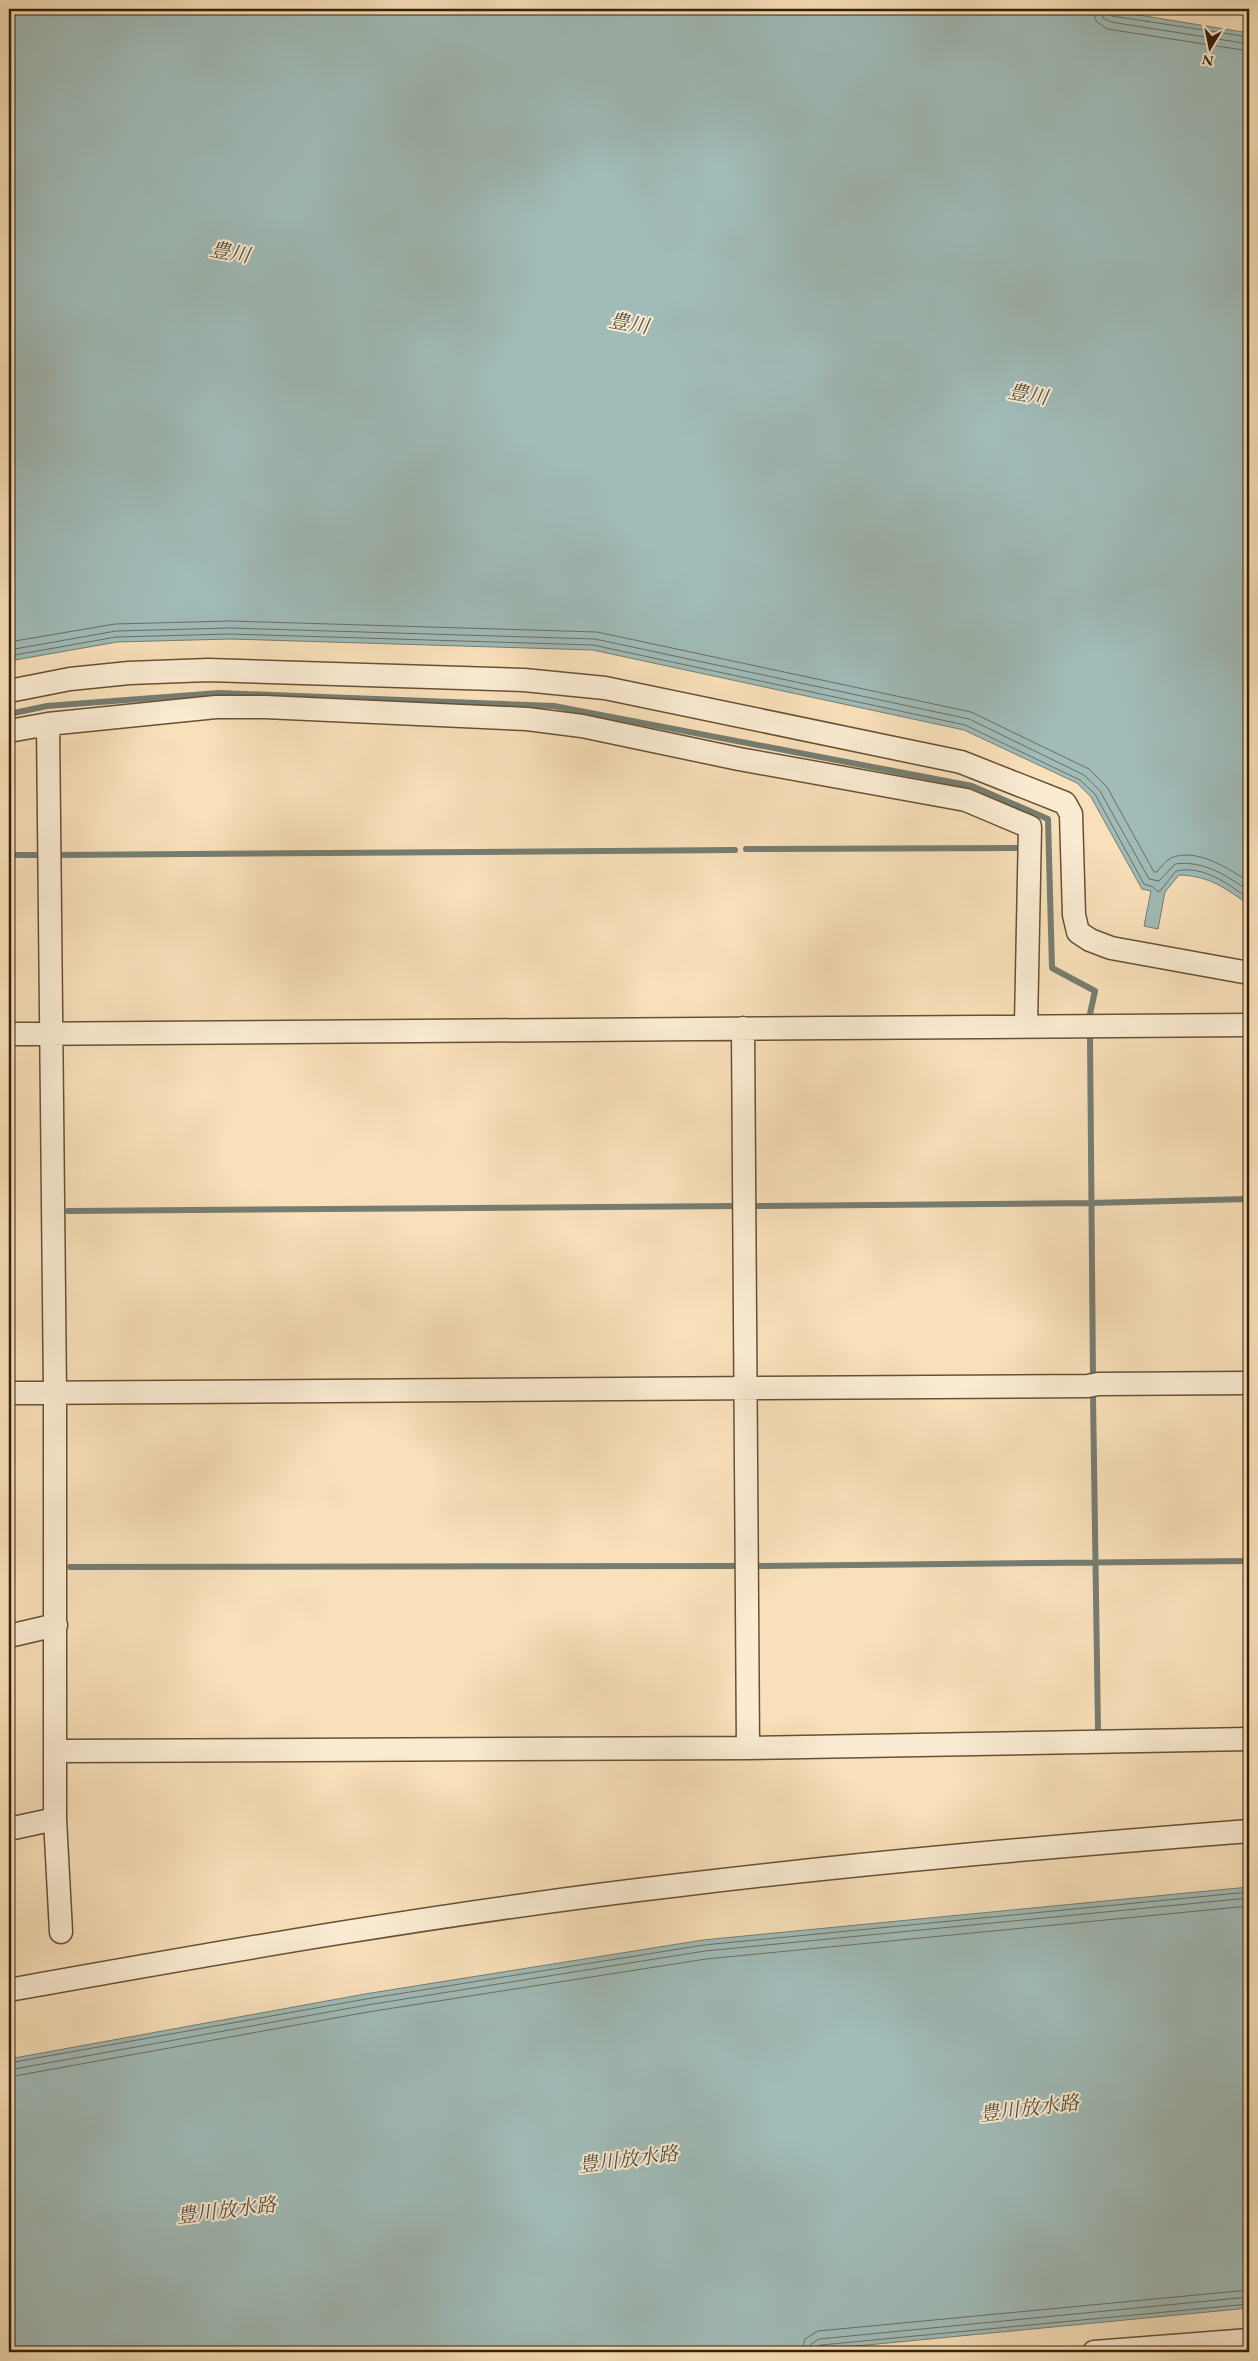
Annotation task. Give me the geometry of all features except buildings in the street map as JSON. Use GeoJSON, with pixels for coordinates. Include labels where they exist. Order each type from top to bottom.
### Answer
{"type":"FeatureCollection","features":[{"type":"Feature","properties":{"kind":"street"},"geometry":{"type":"LineString","coordinates":[[9,691],[70,679],[129,673],[208,670],[524,680],[604,688],[961,762],[1065,803],[1071,814],[1074,915],[1078,932],[1090,940],[1111,948],[1249,973]]}},
{"type":"Feature","properties":{"kind":"street"},"geometry":{"type":"LineString","coordinates":[[9,731],[48,724],[226,707],[265,706],[527,719],[582,726],[739,759],[966,800],[1030,828],[1026,1025]]}},
{"type":"Feature","properties":{"kind":"street"},"geometry":{"type":"LineString","coordinates":[[48,724],[55,1392],[55,1819],[61,1932]]}},
{"type":"Feature","properties":{"kind":"street"},"geometry":{"type":"LineString","coordinates":[[9,1034],[1026,1025],[1249,1025]]}},
{"type":"Feature","properties":{"kind":"street"},"geometry":{"type":"LineString","coordinates":[[743,1028],[748,1748]]}},
{"type":"Feature","properties":{"kind":"street"},"geometry":{"type":"LineString","coordinates":[[9,1393],[1078,1386],[1098,1384],[1249,1383]]}},
{"type":"Feature","properties":{"kind":"street"},"geometry":{"type":"LineString","coordinates":[[9,1636],[56,1625]]}},
{"type":"Feature","properties":{"kind":"street"},"geometry":{"type":"LineString","coordinates":[[56,1751],[748,1748],[1249,1739]]}},
{"type":"Feature","properties":{"kind":"street"},"geometry":{"type":"LineString","coordinates":[[9,1829],[55,1819]]}},
{"type":"Feature","properties":{"kind":"street"},"geometry":{"type":"LineString","coordinates":[[9,1990],[310,1937],[679,1885],[1086,1844],[1249,1831]]}},
{"type":"Feature","properties":{"kind":"street"},"geometry":{"type":"LineString","coordinates":[[1094,2352],[1249,2340]]}},
{"type":"Feature","properties":{"kind":"water","name":"豊川"},"geometry":{"type":"Polygon","coordinates":[[[9,9],[1066,9],[1108,10],[1249,33],[1249,905],[1208,880],[1179,875],[1165,892],[1158,929],[1144,926],[1151,891],[1142,889],[1091,797],[1077,783],[964,730],[593,650],[231,639],[117,642],[9,661],[9,9]]]}},
{"type":"Feature","properties":{"kind":"water","name":"豊川放水路"},"geometry":{"type":"Polygon","coordinates":[[[1249,1887],[1249,2308],[795,2352],[9,2352],[9,2059],[365,1994],[703,1940],[1249,1887]]]}},
{"type":"Feature","properties":{"kind":"waterway"},"geometry":{"type":"LineString","coordinates":[[9,714],[47,706],[219,693],[554,706],[972,786],[1048,819],[1052,968],[1095,991],[1090,1014]]}},
{"type":"Feature","properties":{"kind":"waterway"},"geometry":{"type":"LineString","coordinates":[[746,849],[1024,848]]}},
{"type":"Feature","properties":{"kind":"waterway"},"geometry":{"type":"LineString","coordinates":[[55,855],[735,850]]}},
{"type":"Feature","properties":{"kind":"waterway"},"geometry":{"type":"LineString","coordinates":[[9,855],[42,855]]}},
{"type":"Feature","properties":{"kind":"waterway"},"geometry":{"type":"LineString","coordinates":[[1090,1037],[1093,1378]]}},
{"type":"Feature","properties":{"kind":"waterway"},"geometry":{"type":"LineString","coordinates":[[752,1206],[1091,1203],[1249,1199]]}},
{"type":"Feature","properties":{"kind":"waterway"},"geometry":{"type":"LineString","coordinates":[[68,1211],[736,1206]]}},
{"type":"Feature","properties":{"kind":"waterway"},"geometry":{"type":"LineString","coordinates":[[1093,1396],[1098,1729]]}},
{"type":"Feature","properties":{"kind":"waterway"},"geometry":{"type":"LineString","coordinates":[[753,1566],[1249,1561]]}},
{"type":"Feature","properties":{"kind":"waterway"},"geometry":{"type":"LineString","coordinates":[[70,1567],[740,1566]]}}]}
